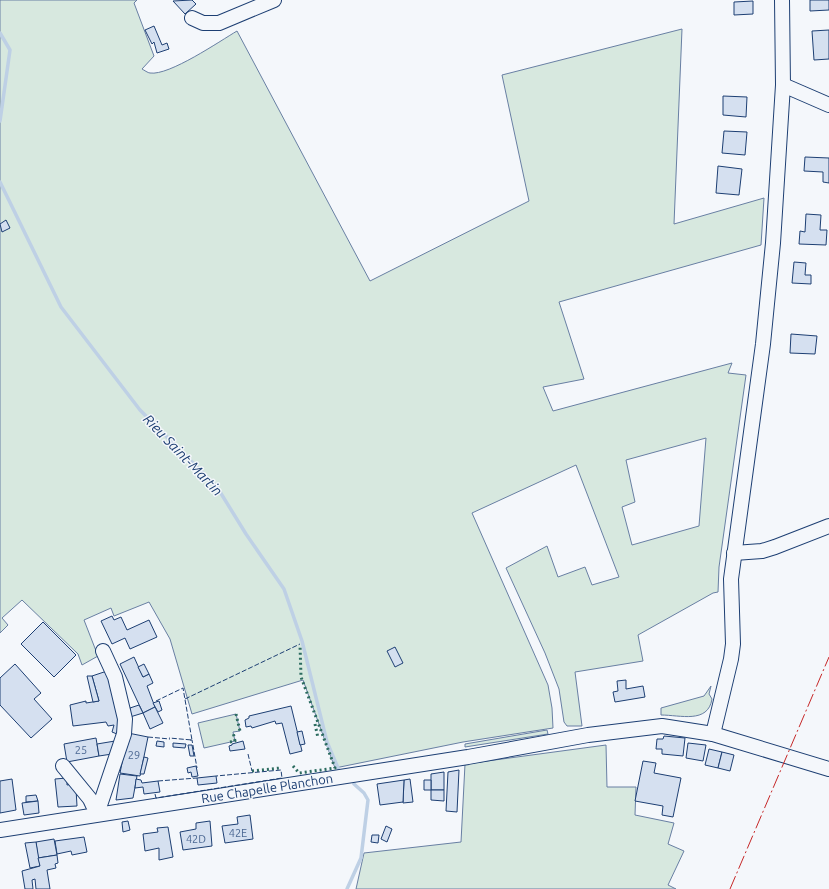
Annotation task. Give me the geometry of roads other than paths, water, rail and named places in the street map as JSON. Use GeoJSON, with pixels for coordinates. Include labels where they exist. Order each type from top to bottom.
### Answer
{"type":"FeatureCollection","features":[{"type":"Feature","properties":{"kind":"street"},"geometry":{"type":"LineString","coordinates":[[192,18],[203,23],[219,23],[274,0]]}},
{"type":"Feature","properties":{"kind":"street"},"geometry":{"type":"LineString","coordinates":[[713,734],[732,652],[731,586],[734,553],[764,337],[774,235],[783,85],[782,0]]}},
{"type":"Feature","properties":{"kind":"street"},"geometry":{"type":"LineString","coordinates":[[783,85],[829,105]]}},
{"type":"Feature","properties":{"kind":"street"},"geometry":{"type":"LineString","coordinates":[[734,553],[775,547],[829,526]]}},
{"type":"Feature","properties":{"kind":"street"},"geometry":{"type":"LineString","coordinates":[[97,814],[124,734],[125,719],[114,677],[103,651]]}},
{"type":"Feature","properties":{"kind":"street","name":"Rue Chapelle Planchon"},"geometry":{"type":"LineString","coordinates":[[0,830],[437,761],[588,735],[662,726],[713,734],[829,769]]}},
{"type":"Feature","properties":{"kind":"street"},"geometry":{"type":"LineString","coordinates":[[63,766],[90,799],[97,814]]}},
{"type":"Feature","properties":{"kind":"waterway","name":"Rieu Saint-Martin"},"geometry":{"type":"LineString","coordinates":[[0,33],[10,50],[0,121]]}},
{"type":"Feature","properties":{"kind":"waterway","name":"Rieu Saint-Martin"},"geometry":{"type":"LineString","coordinates":[[0,182],[61,307],[140,410],[217,487],[246,534],[284,589],[302,641],[327,742],[338,768]]}},
{"type":"Feature","properties":{"kind":"waterway","name":"Rieu Saint-Martin"},"geometry":{"type":"LineString","coordinates":[[347,889],[361,858],[368,800],[364,793],[354,784]]}}]}
